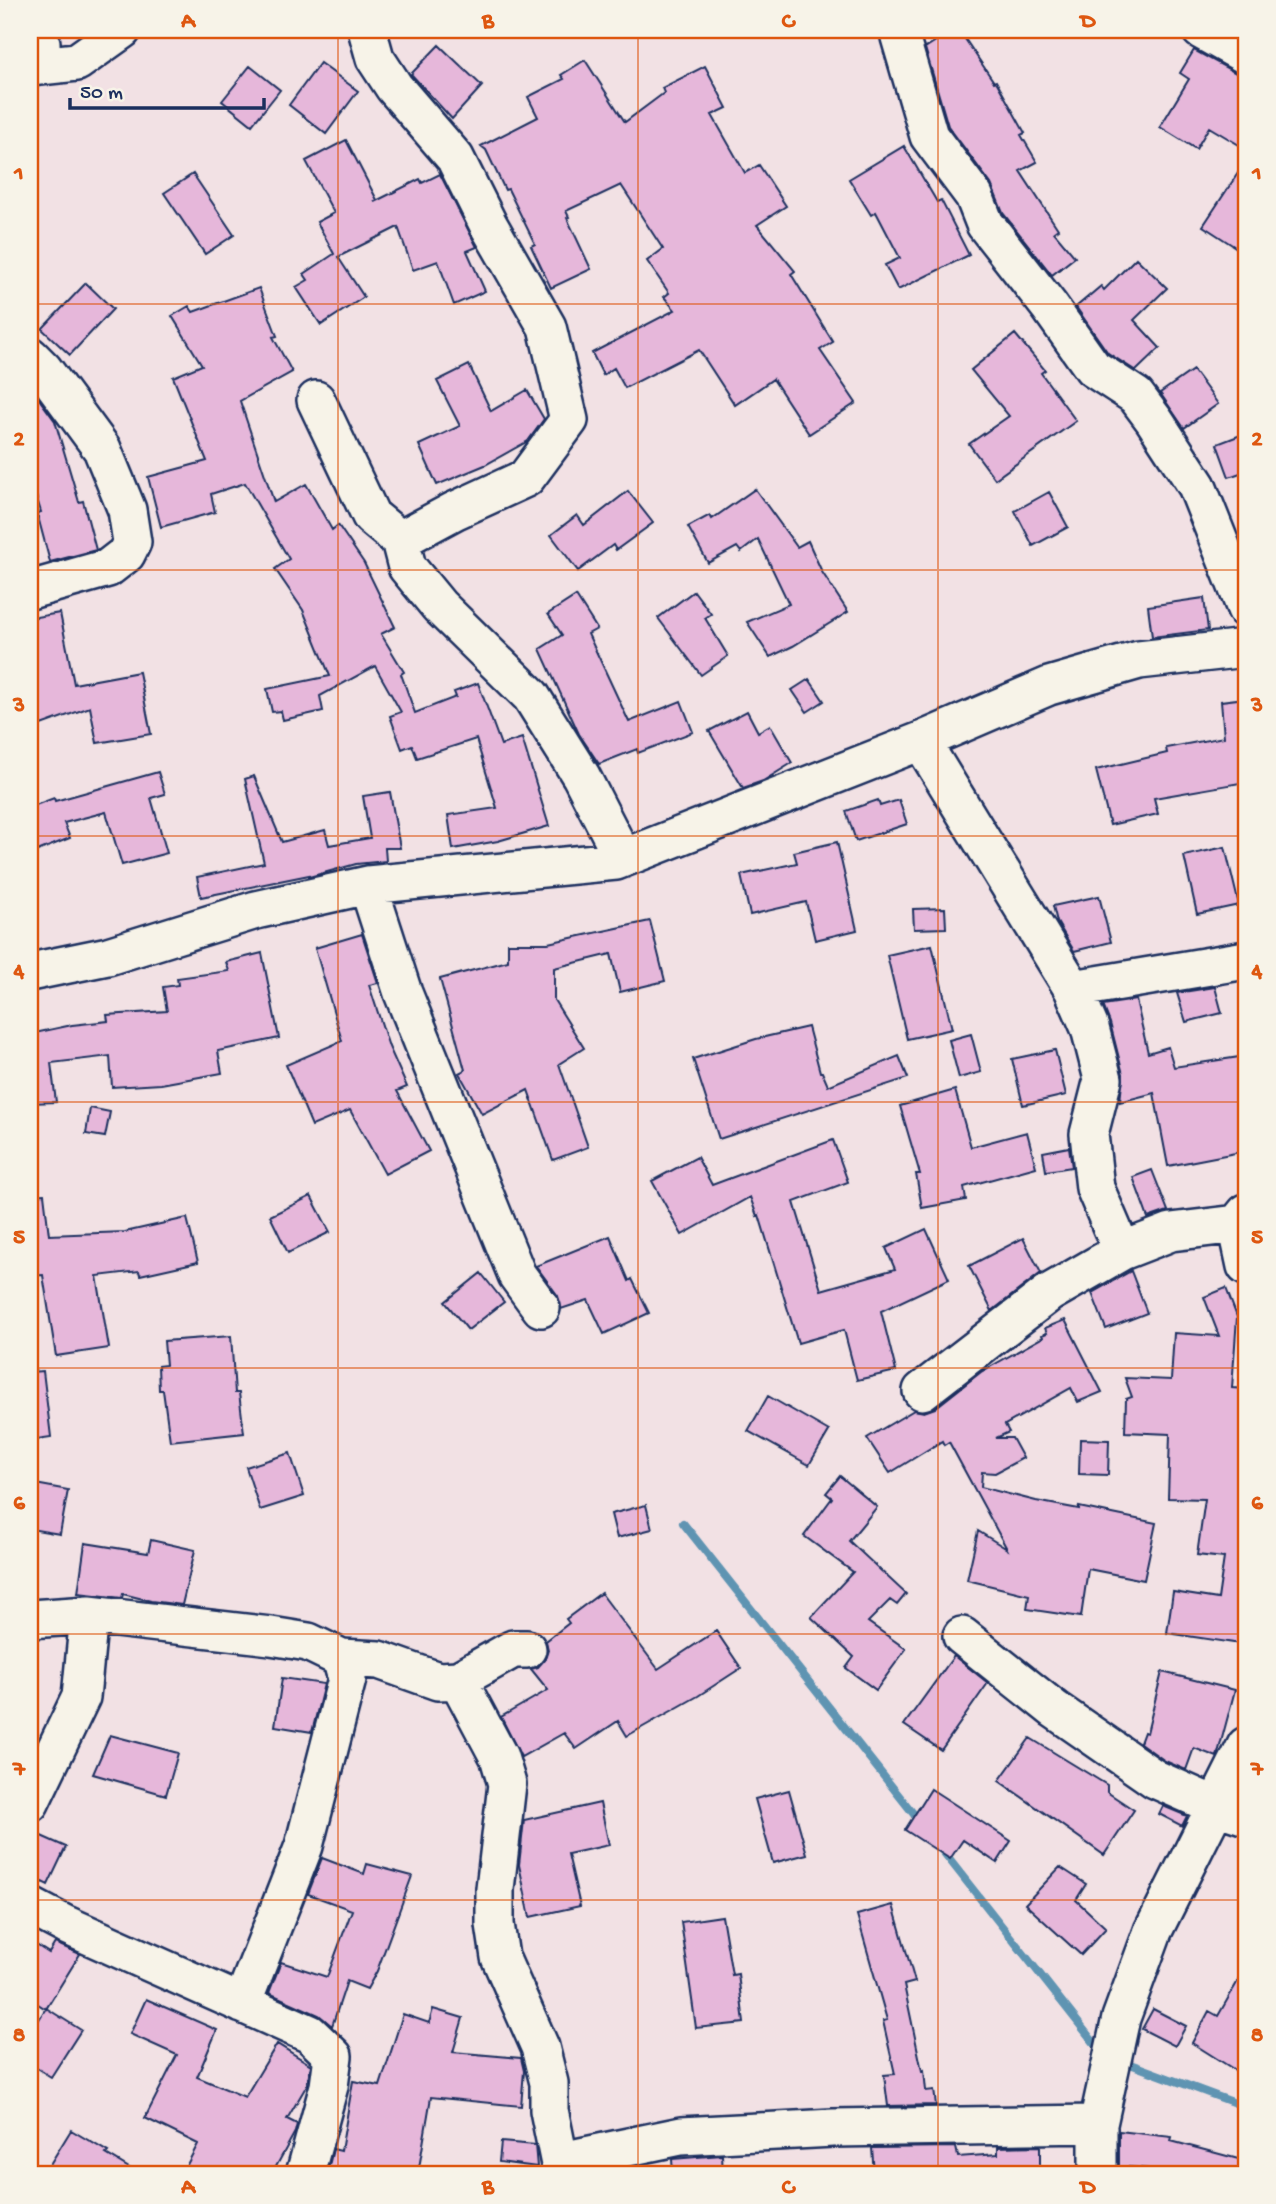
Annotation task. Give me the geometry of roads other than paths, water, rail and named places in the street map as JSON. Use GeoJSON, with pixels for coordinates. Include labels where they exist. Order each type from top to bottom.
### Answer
{"type":"FeatureCollection","features":[{"type":"Feature","properties":{"kind":"street"},"geometry":{"type":"LineString","coordinates":[[36,30],[41,43],[36,67],[77,61],[122,30]]}},
{"type":"Feature","properties":{"kind":"street"},"geometry":{"type":"LineString","coordinates":[[369,30],[375,58],[394,87],[455,158],[488,224],[547,327],[569,420],[526,478],[454,511],[400,540]]}},
{"type":"Feature","properties":{"kind":"street"},"geometry":{"type":"LineString","coordinates":[[1201,30],[1246,55]]}},
{"type":"Feature","properties":{"kind":"street"},"geometry":{"type":"LineString","coordinates":[[900,37],[929,136],[974,196],[985,224],[1093,368],[1136,396],[1154,420],[1197,486],[1246,609]]}},
{"type":"Feature","properties":{"kind":"street"},"geometry":{"type":"LineString","coordinates":[[30,356],[43,369],[102,449],[127,510],[132,542],[126,554],[108,568],[30,590]]}},
{"type":"Feature","properties":{"kind":"street"},"geometry":{"type":"LineString","coordinates":[[316,400],[371,516],[400,540],[407,568],[439,606],[531,696],[581,776],[613,837],[619,850],[615,861]]}},
{"type":"Feature","properties":{"kind":"street"},"geometry":{"type":"LineString","coordinates":[[30,972],[108,956],[256,909],[368,885],[615,861],[921,741],[1049,686],[1139,660],[1246,648]]}},
{"type":"Feature","properties":{"kind":"street"},"geometry":{"type":"LineString","coordinates":[[921,741],[1073,989],[1090,1028],[1102,1079],[1089,1134],[1095,1188],[1122,1251]]}},
{"type":"Feature","properties":{"kind":"street"},"geometry":{"type":"LineString","coordinates":[[368,885],[403,993],[517,1275],[541,1308]]}},
{"type":"Feature","properties":{"kind":"street"},"geometry":{"type":"LineString","coordinates":[[1073,989],[1246,960]]}},
{"type":"Feature","properties":{"kind":"street"},"geometry":{"type":"LineString","coordinates":[[922,1391],[1049,1293],[1122,1251],[1171,1231],[1242,1219],[1246,1266]]}},
{"type":"Feature","properties":{"kind":"street"},"geometry":{"type":"LineString","coordinates":[[30,1619],[89,1615],[308,1642],[341,1658],[379,1660],[438,1681],[458,1680],[513,1649],[527,1650]]}},
{"type":"Feature","properties":{"kind":"street"},"geometry":{"type":"LineString","coordinates":[[30,1803],[81,1697],[89,1615]]}},
{"type":"Feature","properties":{"kind":"street"},"geometry":{"type":"LineString","coordinates":[[962,1636],[1054,1709],[1155,1779],[1231,1811]]}},
{"type":"Feature","properties":{"kind":"street"},"geometry":{"type":"LineString","coordinates":[[242,2004],[304,1846],[347,1679],[341,1658]]}},
{"type":"Feature","properties":{"kind":"street"},"geometry":{"type":"LineString","coordinates":[[458,1680],[499,1757],[507,1784],[495,1889],[495,1924],[500,1956],[540,2047],[549,2083],[549,2110],[561,2168],[681,2136],[833,2128],[1098,2124]]}},
{"type":"Feature","properties":{"kind":"street"},"geometry":{"type":"LineString","coordinates":[[1098,2174],[1098,2124],[1121,2018],[1153,1931],[1231,1811],[1246,1746]]}},
{"type":"Feature","properties":{"kind":"street"},"geometry":{"type":"LineString","coordinates":[[30,1906],[310,2034],[333,2056],[329,2086],[305,2174]]}},
{"type":"Feature","properties":{"kind":"waterway"},"geometry":{"type":"LineString","coordinates":[[683,1523],[920,1822]]}},
{"type":"Feature","properties":{"kind":"waterway"},"geometry":{"type":"LineString","coordinates":[[941,1849],[1099,2049]]}},
{"type":"Feature","properties":{"kind":"waterway"},"geometry":{"type":"LineString","coordinates":[[1122,2061],[1246,2107]]}}]}
